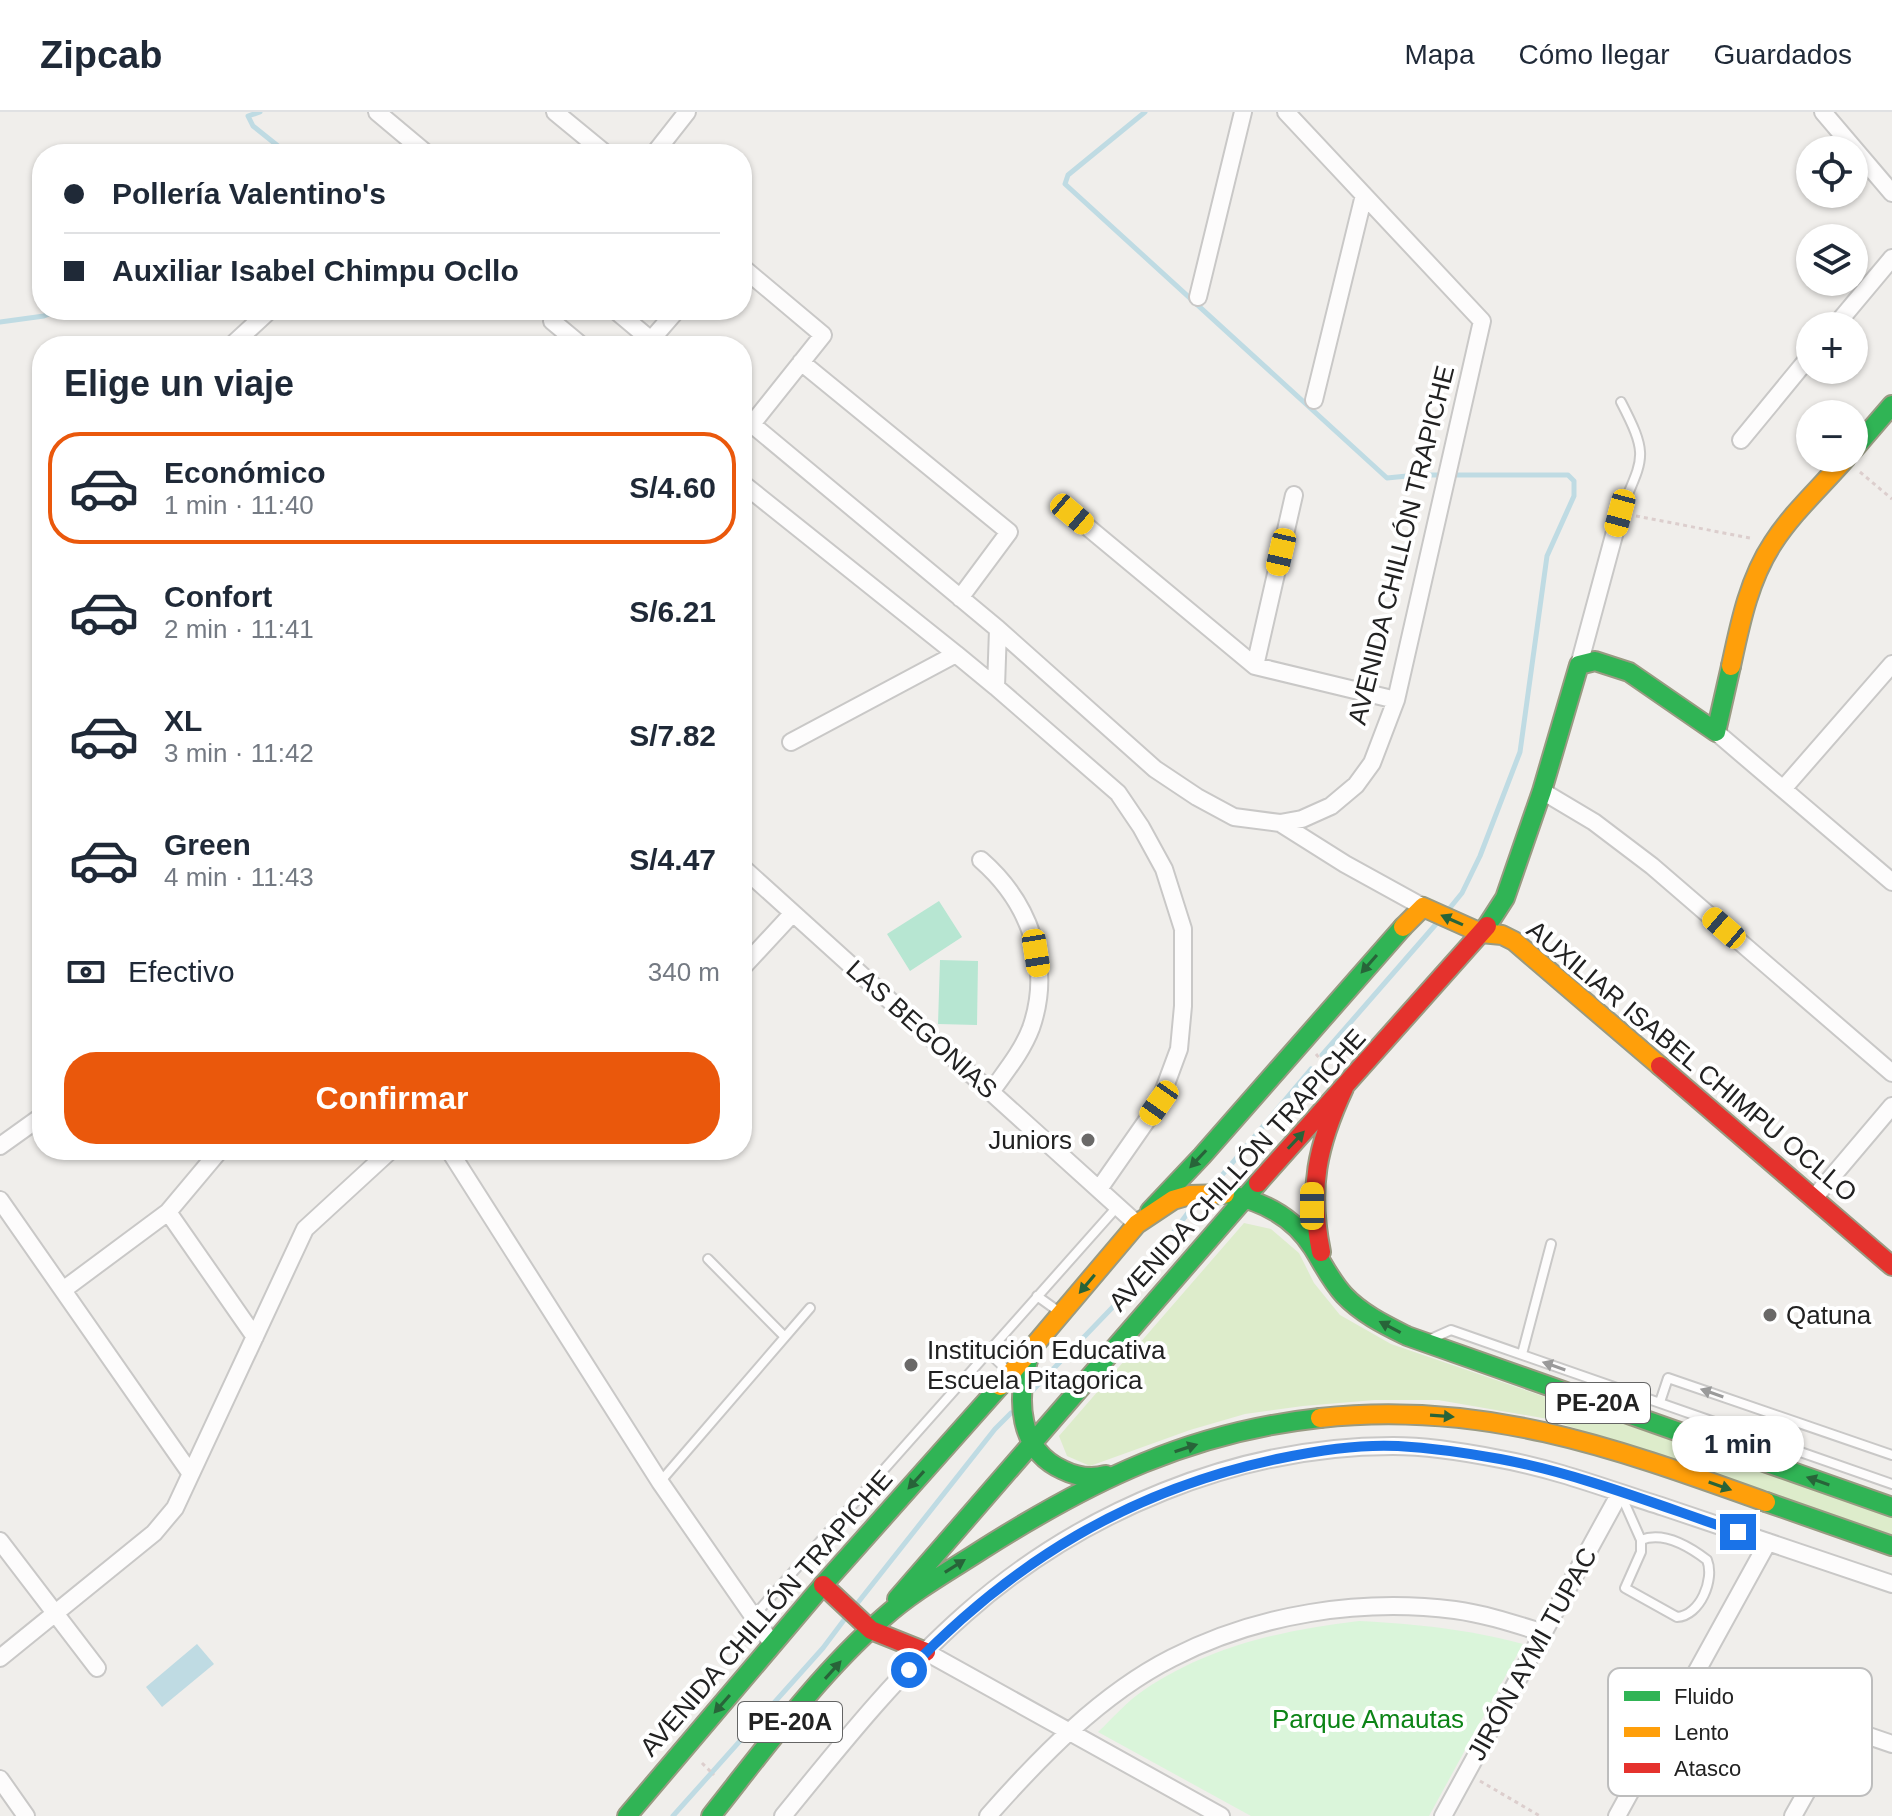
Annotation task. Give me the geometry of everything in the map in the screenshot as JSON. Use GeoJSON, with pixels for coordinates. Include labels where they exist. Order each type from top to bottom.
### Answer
{"type":"FeatureCollection","features":[{"type":"Feature","properties":{"kind":"main road"},"geometry":{"type":"LineString","coordinates":[[1868,433],[1892,405]]}},
{"type":"Feature","properties":{"kind":"main road"},"geometry":{"type":"LineString","coordinates":[[1579,665],[1595,661],[1629,672],[1716,732],[1758,569],[1773,543],[1834,472]]}},
{"type":"Feature","properties":{"kind":"main road","name":"AVENIDA CHILLÓN TRAPICHE"},"geometry":{"type":"LineString","coordinates":[[711,1816],[1243,1198],[1495,917],[1505,898],[1542,791],[1579,665]]}},
{"type":"Feature","properties":{"kind":"main road","name":"AVENIDA CHILLÓN TRAPICHE"},"geometry":{"type":"LineString","coordinates":[[627,1816],[1137,1224],[1202,1156],[1423,907]]}},
{"type":"Feature","properties":{"kind":"main road","name":"AUXILIAR ISABEL CHIMPU OCLLO"},"geometry":{"type":"LineString","coordinates":[[1423,907],[1481,933],[1502,935],[1514,941],[1892,1266]]}},
{"type":"Feature","properties":{"kind":"main road"},"geometry":{"type":"LineString","coordinates":[[1325,1267],[1315,1227],[1312,1183],[1324,1133],[1344,1088]]}},
{"type":"Feature","properties":{"kind":"main road","name":"PE-20A"},"geometry":{"type":"LineString","coordinates":[[1137,1224],[1155,1209],[1175,1199],[1198,1194],[1221,1193],[1243,1198],[1279,1213],[1305,1236],[1334,1283],[1361,1310],[1383,1324],[1597,1423],[1892,1546]]}},
{"type":"Feature","properties":{"kind":"main road"},"geometry":{"type":"LineString","coordinates":[[1031,1350],[1020,1388],[1022,1417],[1032,1445],[1045,1460],[1062,1471],[1091,1477],[1120,1471]]}},
{"type":"Feature","properties":{"kind":"main road","name":"PE-20A"},"geometry":{"type":"LineString","coordinates":[[871,1630],[932,1580],[1076,1493],[1120,1471],[1184,1448],[1283,1423],[1391,1414],[1597,1423],[1892,1507]]}},
{"type":"Feature","properties":{"kind":"main road"},"geometry":{"type":"LineString","coordinates":[[823,1585],[871,1630],[926,1652]]}},
{"type":"Feature","properties":{"kind":"street"},"geometry":{"type":"LineString","coordinates":[[377,112],[415,144]]}},
{"type":"Feature","properties":{"kind":"street"},"geometry":{"type":"LineString","coordinates":[[555,112],[594,144]]}},
{"type":"Feature","properties":{"kind":"street"},"geometry":{"type":"LineString","coordinates":[[662,144],[687,112]]}},
{"type":"Feature","properties":{"kind":"street"},"geometry":{"type":"LineString","coordinates":[[1198,297],[1243,112]]}},
{"type":"Feature","properties":{"kind":"street"},"geometry":{"type":"LineString","coordinates":[[1286,112],[1364,195],[1314,400]]}},
{"type":"Feature","properties":{"kind":"street"},"geometry":{"type":"LineString","coordinates":[[1823,112],[1892,193]]}},
{"type":"Feature","properties":{"kind":"street","name":"AVENIDA CHILLÓN TRAPICHE"},"geometry":{"type":"LineString","coordinates":[[1280,823],[1302,819],[1331,806],[1356,785],[1372,763],[1396,700],[1482,321],[1364,195]]}},
{"type":"Feature","properties":{"kind":"street"},"geometry":{"type":"LineString","coordinates":[[1847,312],[1892,258]]}},
{"type":"Feature","properties":{"kind":"street"},"geometry":{"type":"LineString","coordinates":[[752,275],[823,335],[752,415]]}},
{"type":"Feature","properties":{"kind":"street"},"geometry":{"type":"LineString","coordinates":[[242,336],[259,320]]}},
{"type":"Feature","properties":{"kind":"street"},"geometry":{"type":"LineString","coordinates":[[627,320],[647,336]]}},
{"type":"Feature","properties":{"kind":"street"},"geometry":{"type":"LineString","coordinates":[[552,321],[570,336]]}},
{"type":"Feature","properties":{"kind":"street"},"geometry":{"type":"LineString","coordinates":[[801,362],[1009,532],[960,598]]}},
{"type":"Feature","properties":{"kind":"street"},"geometry":{"type":"LineString","coordinates":[[1741,440],[1796,373]]}},
{"type":"Feature","properties":{"kind":"street"},"geometry":{"type":"LineString","coordinates":[[752,424],[998,629],[1155,769],[1234,817],[1280,823]]}},
{"type":"Feature","properties":{"kind":"street"},"geometry":{"type":"LineString","coordinates":[[752,491],[996,687],[1118,793],[1164,869],[1183,929],[1183,1006],[1179,1049],[1159,1103],[1099,1189]]}},
{"type":"Feature","properties":{"kind":"street"},"geometry":{"type":"LineString","coordinates":[[1255,666],[1294,495]]}},
{"type":"Feature","properties":{"kind":"street","name":"AVENIDA CHILLÓN TRAPICHE"},"geometry":{"type":"LineString","coordinates":[[1579,665],[1620,513]]}},
{"type":"Feature","properties":{"kind":"street"},"geometry":{"type":"LineString","coordinates":[[1072,514],[1255,666],[1396,700]]}},
{"type":"Feature","properties":{"kind":"street"},"geometry":{"type":"LineString","coordinates":[[996,687],[998,629]]}},
{"type":"Feature","properties":{"kind":"street"},"geometry":{"type":"LineString","coordinates":[[791,742],[956,654]]}},
{"type":"Feature","properties":{"kind":"street"},"geometry":{"type":"LineString","coordinates":[[1783,789],[1892,664]]}},
{"type":"Feature","properties":{"kind":"street"},"geometry":{"type":"LineString","coordinates":[[1877,681],[1892,693]]}},
{"type":"Feature","properties":{"kind":"street"},"geometry":{"type":"LineString","coordinates":[[1716,732],[1892,882]]}},
{"type":"Feature","properties":{"kind":"street"},"geometry":{"type":"LineString","coordinates":[[1542,791],[1594,822],[1652,866],[1892,1073]]}},
{"type":"Feature","properties":{"kind":"street","name":"AUXILIAR ISABEL CHIMPU OCLLO"},"geometry":{"type":"LineString","coordinates":[[1280,823],[1345,864],[1423,907]]}},
{"type":"Feature","properties":{"kind":"street"},"geometry":{"type":"LineString","coordinates":[[981,860],[999,876],[1022,908],[1032,934],[1039,972],[1037,1004],[1030,1031],[991,1092]]}},
{"type":"Feature","properties":{"kind":"street","name":"LAS BEGONIAS"},"geometry":{"type":"LineString","coordinates":[[752,876],[1137,1224]]}},
{"type":"Feature","properties":{"kind":"street"},"geometry":{"type":"LineString","coordinates":[[752,957],[793,913]]}},
{"type":"Feature","properties":{"kind":"street"},"geometry":{"type":"LineString","coordinates":[[1814,1198],[1892,1106]]}},
{"type":"Feature","properties":{"kind":"street"},"geometry":{"type":"LineString","coordinates":[[0,1146],[32,1123]]}},
{"type":"Feature","properties":{"kind":"street"},"geometry":{"type":"LineString","coordinates":[[63,1290],[168,1212],[212,1160]]}},
{"type":"Feature","properties":{"kind":"street"},"geometry":{"type":"LineString","coordinates":[[0,1658],[154,1533],[175,1508],[305,1229],[380,1160]]}},
{"type":"Feature","properties":{"kind":"street"},"geometry":{"type":"LineString","coordinates":[[455,1160],[660,1482],[773,1645]]}},
{"type":"Feature","properties":{"kind":"street"},"geometry":{"type":"LineString","coordinates":[[0,1200],[191,1474]]}},
{"type":"Feature","properties":{"kind":"street"},"geometry":{"type":"LineString","coordinates":[[168,1212],[255,1337]]}},
{"type":"Feature","properties":{"kind":"street"},"geometry":{"type":"LineString","coordinates":[[783,1816],[852,1731],[926,1652],[965,1614],[1048,1551],[1175,1487],[1223,1471],[1304,1453],[1348,1447],[1396,1446],[1500,1459],[1620,1493],[1892,1584]]}},
{"type":"Feature","properties":{"kind":"street","name":"JIRÓN AYMI TUPAC"},"geometry":{"type":"LineString","coordinates":[[1443,1816],[1620,1493]]}},
{"type":"Feature","properties":{"kind":"street"},"geometry":{"type":"LineString","coordinates":[[0,1541],[97,1668]]}},
{"type":"Feature","properties":{"kind":"street"},"geometry":{"type":"LineString","coordinates":[[1698,1668],[1768,1542]]}},
{"type":"Feature","properties":{"kind":"street"},"geometry":{"type":"LineString","coordinates":[[988,1816],[1070,1732],[1127,1686],[1172,1658],[1230,1634],[1284,1617],[1347,1608],[1403,1606],[1456,1610],[1544,1633]]}},
{"type":"Feature","properties":{"kind":"street"},"geometry":{"type":"LineString","coordinates":[[926,1652],[1221,1816]]}},
{"type":"Feature","properties":{"kind":"street"},"geometry":{"type":"LineString","coordinates":[[1872,1737],[1892,1744]]}},
{"type":"Feature","properties":{"kind":"street"},"geometry":{"type":"LineString","coordinates":[[0,1779],[26,1816]]}},
{"type":"Feature","properties":{"kind":"street"},"geometry":{"type":"LineString","coordinates":[[1617,1816],[1628,1796]]}},
{"type":"Feature","properties":{"kind":"street"},"geometry":{"type":"LineString","coordinates":[[1793,1816],[1804,1796]]}},
{"type":"Feature","properties":{"kind":"lane"},"geometry":{"type":"LineString","coordinates":[[1620,513],[1642,459],[1637,432],[1621,402]]}},
{"type":"Feature","properties":{"kind":"lane"},"geometry":{"type":"LineString","coordinates":[[753,1617],[1117,1206]]}},
{"type":"Feature","properties":{"kind":"lane"},"geometry":{"type":"LineString","coordinates":[[1522,1354],[1551,1244]]}},
{"type":"Feature","properties":{"kind":"lane"},"geometry":{"type":"LineString","coordinates":[[708,1259],[785,1337]]}},
{"type":"Feature","properties":{"kind":"lane"},"geometry":{"type":"LineString","coordinates":[[1037,1296],[1061,1314]]}},
{"type":"Feature","properties":{"kind":"lane"},"geometry":{"type":"LineString","coordinates":[[660,1482],[810,1308]]}},
{"type":"Feature","properties":{"kind":"lane"},"geometry":{"type":"LineString","coordinates":[[1424,1342],[1451,1330],[1892,1484]]}},
{"type":"Feature","properties":{"kind":"lane"},"geometry":{"type":"LineString","coordinates":[[988,1352],[1011,1373]]}},
{"type":"Feature","properties":{"kind":"lane"},"geometry":{"type":"LineString","coordinates":[[1660,1402],[1668,1378],[1892,1455]]}},
{"type":"Feature","properties":{"kind":"lane"},"geometry":{"type":"LineString","coordinates":[[1620,1493],[1641,1540],[1641,1552],[1625,1588],[1677,1617],[1684,1617],[1697,1606],[1711,1578],[1707,1560],[1665,1538],[1651,1536],[1641,1540]]}},
{"type":"Feature","properties":{"kind":"path"},"geometry":{"type":"LineString","coordinates":[[1862,472],[1892,499]]}},
{"type":"Feature","properties":{"kind":"path"},"geometry":{"type":"LineString","coordinates":[[1620,513],[1773,543]]}},
{"type":"Feature","properties":{"kind":"path"},"geometry":{"type":"LineString","coordinates":[[1304,1039],[1344,1088]]}},
{"type":"Feature","properties":{"kind":"path"},"geometry":{"type":"LineString","coordinates":[[685,1746],[731,1792]]}},
{"type":"Feature","properties":{"kind":"path"},"geometry":{"type":"LineString","coordinates":[[1467,1774],[1540,1816]]}},
{"type":"Feature","properties":{"kind":"green space"},"geometry":{"type":"Polygon","coordinates":[[[939,901],[962,937],[910,971],[887,934],[939,901]]]}},
{"type":"Feature","properties":{"kind":"green space"},"geometry":{"type":"Polygon","coordinates":[[[940,960],[978,961],[977,1025],[938,1024],[940,960]]]}},
{"type":"Feature","properties":{"kind":"green space"},"geometry":{"type":"Polygon","coordinates":[[[1244,1223],[1271,1229],[1299,1253],[1314,1283],[1340,1315],[1391,1344],[1892,1516],[1892,1536],[1548,1419],[1438,1400],[1375,1400],[1245,1414],[1090,1466],[1067,1456],[1059,1436],[1244,1223]]]}},
{"type":"Feature","properties":{"kind":"green space","name":"Parque Amautas"},"geometry":{"type":"Polygon","coordinates":[[[1359,1621],[1442,1628],[1523,1644],[1429,1816],[1251,1816],[1098,1732],[1138,1694],[1195,1662],[1274,1635],[1359,1621]]]}},
{"type":"Feature","properties":{"kind":"water"},"geometry":{"type":"Polygon","coordinates":[[[197,1644],[214,1664],[162,1707],[146,1687],[197,1644]]]}},
{"type":"Feature","properties":{"kind":"waterway"},"geometry":{"type":"LineString","coordinates":[[260,112],[248,116],[253,126],[276,144]]}},
{"type":"Feature","properties":{"kind":"waterway"},"geometry":{"type":"LineString","coordinates":[[1145,112],[1068,175],[1065,184],[1387,478],[1417,475],[1568,475],[1574,481],[1574,496],[1547,556],[1520,752],[1480,856],[1462,893],[1449,909]]}},
{"type":"Feature","properties":{"kind":"waterway"},"geometry":{"type":"LineString","coordinates":[[0,322],[32,318]]}},
{"type":"Feature","properties":{"kind":"waterway"},"geometry":{"type":"LineString","coordinates":[[1322,1055],[1437,923]]}},
{"type":"Feature","properties":{"kind":"waterway"},"geometry":{"type":"LineString","coordinates":[[1218,1180],[1311,1069]]}},
{"type":"Feature","properties":{"kind":"waterway"},"geometry":{"type":"LineString","coordinates":[[1033,1390],[1135,1284],[1193,1206]]}},
{"type":"Feature","properties":{"kind":"waterway"},"geometry":{"type":"LineString","coordinates":[[856,1605],[1011,1413]]}},
{"type":"Feature","properties":{"kind":"waterway"},"geometry":{"type":"LineString","coordinates":[[673,1816],[823,1648],[847,1616]]}},
{"type":"Feature","properties":{"kind":"traffic: fast"},"geometry":{"type":"LineString","coordinates":[[1868,433],[1892,405]]}},
{"type":"Feature","properties":{"kind":"traffic: fast"},"geometry":{"type":"LineString","coordinates":[[1487,926],[1505,898],[1542,791],[1579,665],[1595,661],[1629,672],[1716,732],[1731,666]]}},
{"type":"Feature","properties":{"kind":"traffic: fast"},"geometry":{"type":"LineString","coordinates":[[1150,1211],[1403,927]]}},
{"type":"Feature","properties":{"kind":"traffic: fast"},"geometry":{"type":"LineString","coordinates":[[897,1599],[1258,1183]]}},
{"type":"Feature","properties":{"kind":"traffic: fast"},"geometry":{"type":"LineString","coordinates":[[1225,1194],[1251,1200],[1286,1218],[1305,1237],[1335,1284],[1351,1302],[1407,1336],[1892,1507]]}},
{"type":"Feature","properties":{"kind":"traffic: fast"},"geometry":{"type":"LineString","coordinates":[[1029,1357],[1022,1406],[1029,1437],[1037,1450],[1048,1461],[1079,1476],[1106,1475]]}},
{"type":"Feature","properties":{"kind":"traffic: fast"},"geometry":{"type":"LineString","coordinates":[[627,1816],[823,1585],[1000,1386]]}},
{"type":"Feature","properties":{"kind":"traffic: fast"},"geometry":{"type":"LineString","coordinates":[[711,1816],[836,1663],[883,1618],[932,1582],[1063,1501],[1144,1463],[1228,1435],[1320,1418]]}},
{"type":"Feature","properties":{"kind":"traffic: fast"},"geometry":{"type":"LineString","coordinates":[[1766,1502],[1892,1546]]}},
{"type":"Feature","properties":{"kind":"traffic: slow"},"geometry":{"type":"LineString","coordinates":[[1731,666],[1746,602],[1765,557],[1789,521],[1833,472]]}},
{"type":"Feature","properties":{"kind":"traffic: slow"},"geometry":{"type":"LineString","coordinates":[[1403,927],[1423,907],[1481,933],[1502,935],[1514,941],[1660,1066]]}},
{"type":"Feature","properties":{"kind":"traffic: slow"},"geometry":{"type":"LineString","coordinates":[[1000,1386],[1137,1224],[1173,1200],[1190,1195],[1225,1194]]}},
{"type":"Feature","properties":{"kind":"traffic: slow"},"geometry":{"type":"LineString","coordinates":[[1320,1418],[1380,1414],[1493,1422],[1602,1447],[1766,1502]]}},
{"type":"Feature","properties":{"kind":"traffic: jam"},"geometry":{"type":"LineString","coordinates":[[1258,1183],[1487,926]]}},
{"type":"Feature","properties":{"kind":"traffic: jam"},"geometry":{"type":"LineString","coordinates":[[1660,1066],[1892,1266]]}},
{"type":"Feature","properties":{"kind":"traffic: jam"},"geometry":{"type":"LineString","coordinates":[[1321,1252],[1315,1187],[1321,1149],[1344,1088]]}},
{"type":"Feature","properties":{"kind":"traffic: jam"},"geometry":{"type":"LineString","coordinates":[[823,1585],[871,1630],[926,1652]]}},
{"type":"Feature","properties":{"kind":"place","name":"Juniors"},"geometry":{"type":"Point","coordinates":[1088,1140]}},
{"type":"Feature","properties":{"kind":"place","name":"Qatuna"},"geometry":{"type":"Point","coordinates":[1770,1315]}},
{"type":"Feature","properties":{"kind":"place","name":"Institución Educativa Escuela Pitagorica"},"geometry":{"type":"Point","coordinates":[911,1365]}},
{"type":"Feature","properties":{"kind":"route"},"geometry":{"type":"LineString","coordinates":[[909,1670],[965,1614],[1011,1577],[1085,1530],[1175,1487],[1223,1471],[1304,1453],[1348,1447],[1396,1446],[1500,1459],[1611,1490],[1738,1532]]}}]}
